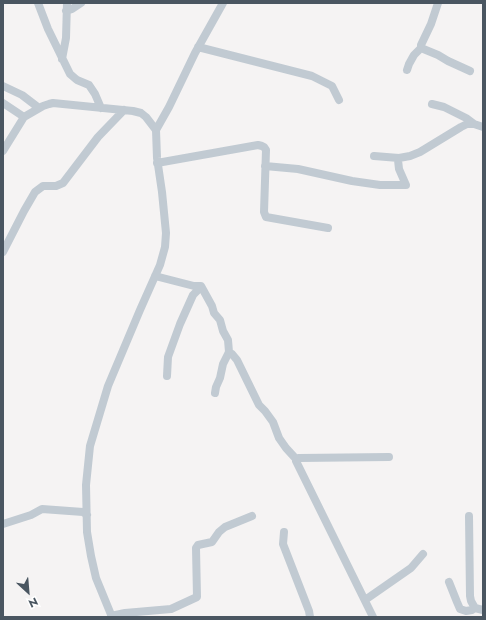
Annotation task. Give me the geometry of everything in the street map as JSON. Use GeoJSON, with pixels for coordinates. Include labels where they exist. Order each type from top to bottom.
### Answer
{"type":"FeatureCollection","features":[{"type":"Feature","properties":{"kind":"street"},"geometry":{"type":"LineString","coordinates":[[38,3],[48,29],[70,74],[77,80],[88,85],[95,94],[101,108]]}},
{"type":"Feature","properties":{"kind":"street"},"geometry":{"type":"LineString","coordinates":[[62,59],[66,38],[66,7],[72,9],[81,3]]}},
{"type":"Feature","properties":{"kind":"street"},"geometry":{"type":"LineString","coordinates":[[223,3],[198,47],[169,107],[156,130],[157,163],[162,192],[166,233],[163,253],[160,265],[112,374],[90,446],[86,484],[87,532],[96,578],[111,617],[125,613],[171,608],[197,597],[196,548],[198,545],[212,542],[224,527],[252,516]]}},
{"type":"Feature","properties":{"kind":"street"},"geometry":{"type":"LineString","coordinates":[[407,70],[414,55],[421,48],[438,3]]}},
{"type":"Feature","properties":{"kind":"street"},"geometry":{"type":"LineString","coordinates":[[198,47],[312,76],[332,86],[339,100]]}},
{"type":"Feature","properties":{"kind":"street"},"geometry":{"type":"LineString","coordinates":[[421,48],[470,71]]}},
{"type":"Feature","properties":{"kind":"street"},"geometry":{"type":"LineString","coordinates":[[3,86],[22,95],[40,108]]}},
{"type":"Feature","properties":{"kind":"street"},"geometry":{"type":"LineString","coordinates":[[3,103],[24,117]]}},
{"type":"Feature","properties":{"kind":"street"},"geometry":{"type":"LineString","coordinates":[[3,151],[24,117],[53,103],[141,113],[156,130]]}},
{"type":"Feature","properties":{"kind":"street"},"geometry":{"type":"LineString","coordinates":[[432,104],[444,107],[466,118],[474,124]]}},
{"type":"Feature","properties":{"kind":"street"},"geometry":{"type":"LineString","coordinates":[[3,252],[35,192],[43,186],[56,186],[63,183],[98,137],[124,110]]}},
{"type":"Feature","properties":{"kind":"street"},"geometry":{"type":"LineString","coordinates":[[374,156],[399,158],[410,156],[467,124],[474,124],[483,127]]}},
{"type":"Feature","properties":{"kind":"street"},"geometry":{"type":"LineString","coordinates":[[157,163],[258,145],[264,147],[266,150],[264,212],[266,217],[328,228]]}},
{"type":"Feature","properties":{"kind":"street"},"geometry":{"type":"LineString","coordinates":[[265,166],[298,169],[352,181],[380,185],[406,186],[399,169],[399,158]]}},
{"type":"Feature","properties":{"kind":"street"},"geometry":{"type":"LineString","coordinates":[[155,276],[195,286],[201,286],[212,306],[214,313],[220,320],[223,331],[228,340],[229,352],[223,364],[215,394]]}},
{"type":"Feature","properties":{"kind":"street"},"geometry":{"type":"LineString","coordinates":[[167,376],[168,357],[180,324],[193,295],[197,292],[197,288],[195,286]]}},
{"type":"Feature","properties":{"kind":"street"},"geometry":{"type":"LineString","coordinates":[[229,352],[237,360],[259,405],[273,422],[279,438],[297,460],[297,464],[373,617]]}},
{"type":"Feature","properties":{"kind":"street"},"geometry":{"type":"LineString","coordinates":[[297,460],[299,458],[389,457]]}},
{"type":"Feature","properties":{"kind":"street"},"geometry":{"type":"LineString","coordinates":[[3,524],[31,515],[42,509],[83,512],[86,515]]}},
{"type":"Feature","properties":{"kind":"street"},"geometry":{"type":"LineString","coordinates":[[469,516],[470,596],[471,601],[479,609]]}},
{"type":"Feature","properties":{"kind":"street"},"geometry":{"type":"LineString","coordinates":[[284,532],[283,544],[310,617]]}},
{"type":"Feature","properties":{"kind":"street"},"geometry":{"type":"LineString","coordinates":[[365,600],[412,568],[423,554]]}},
{"type":"Feature","properties":{"kind":"street"},"geometry":{"type":"LineString","coordinates":[[449,582],[456,602],[460,608],[466,611],[479,609]]}}]}
